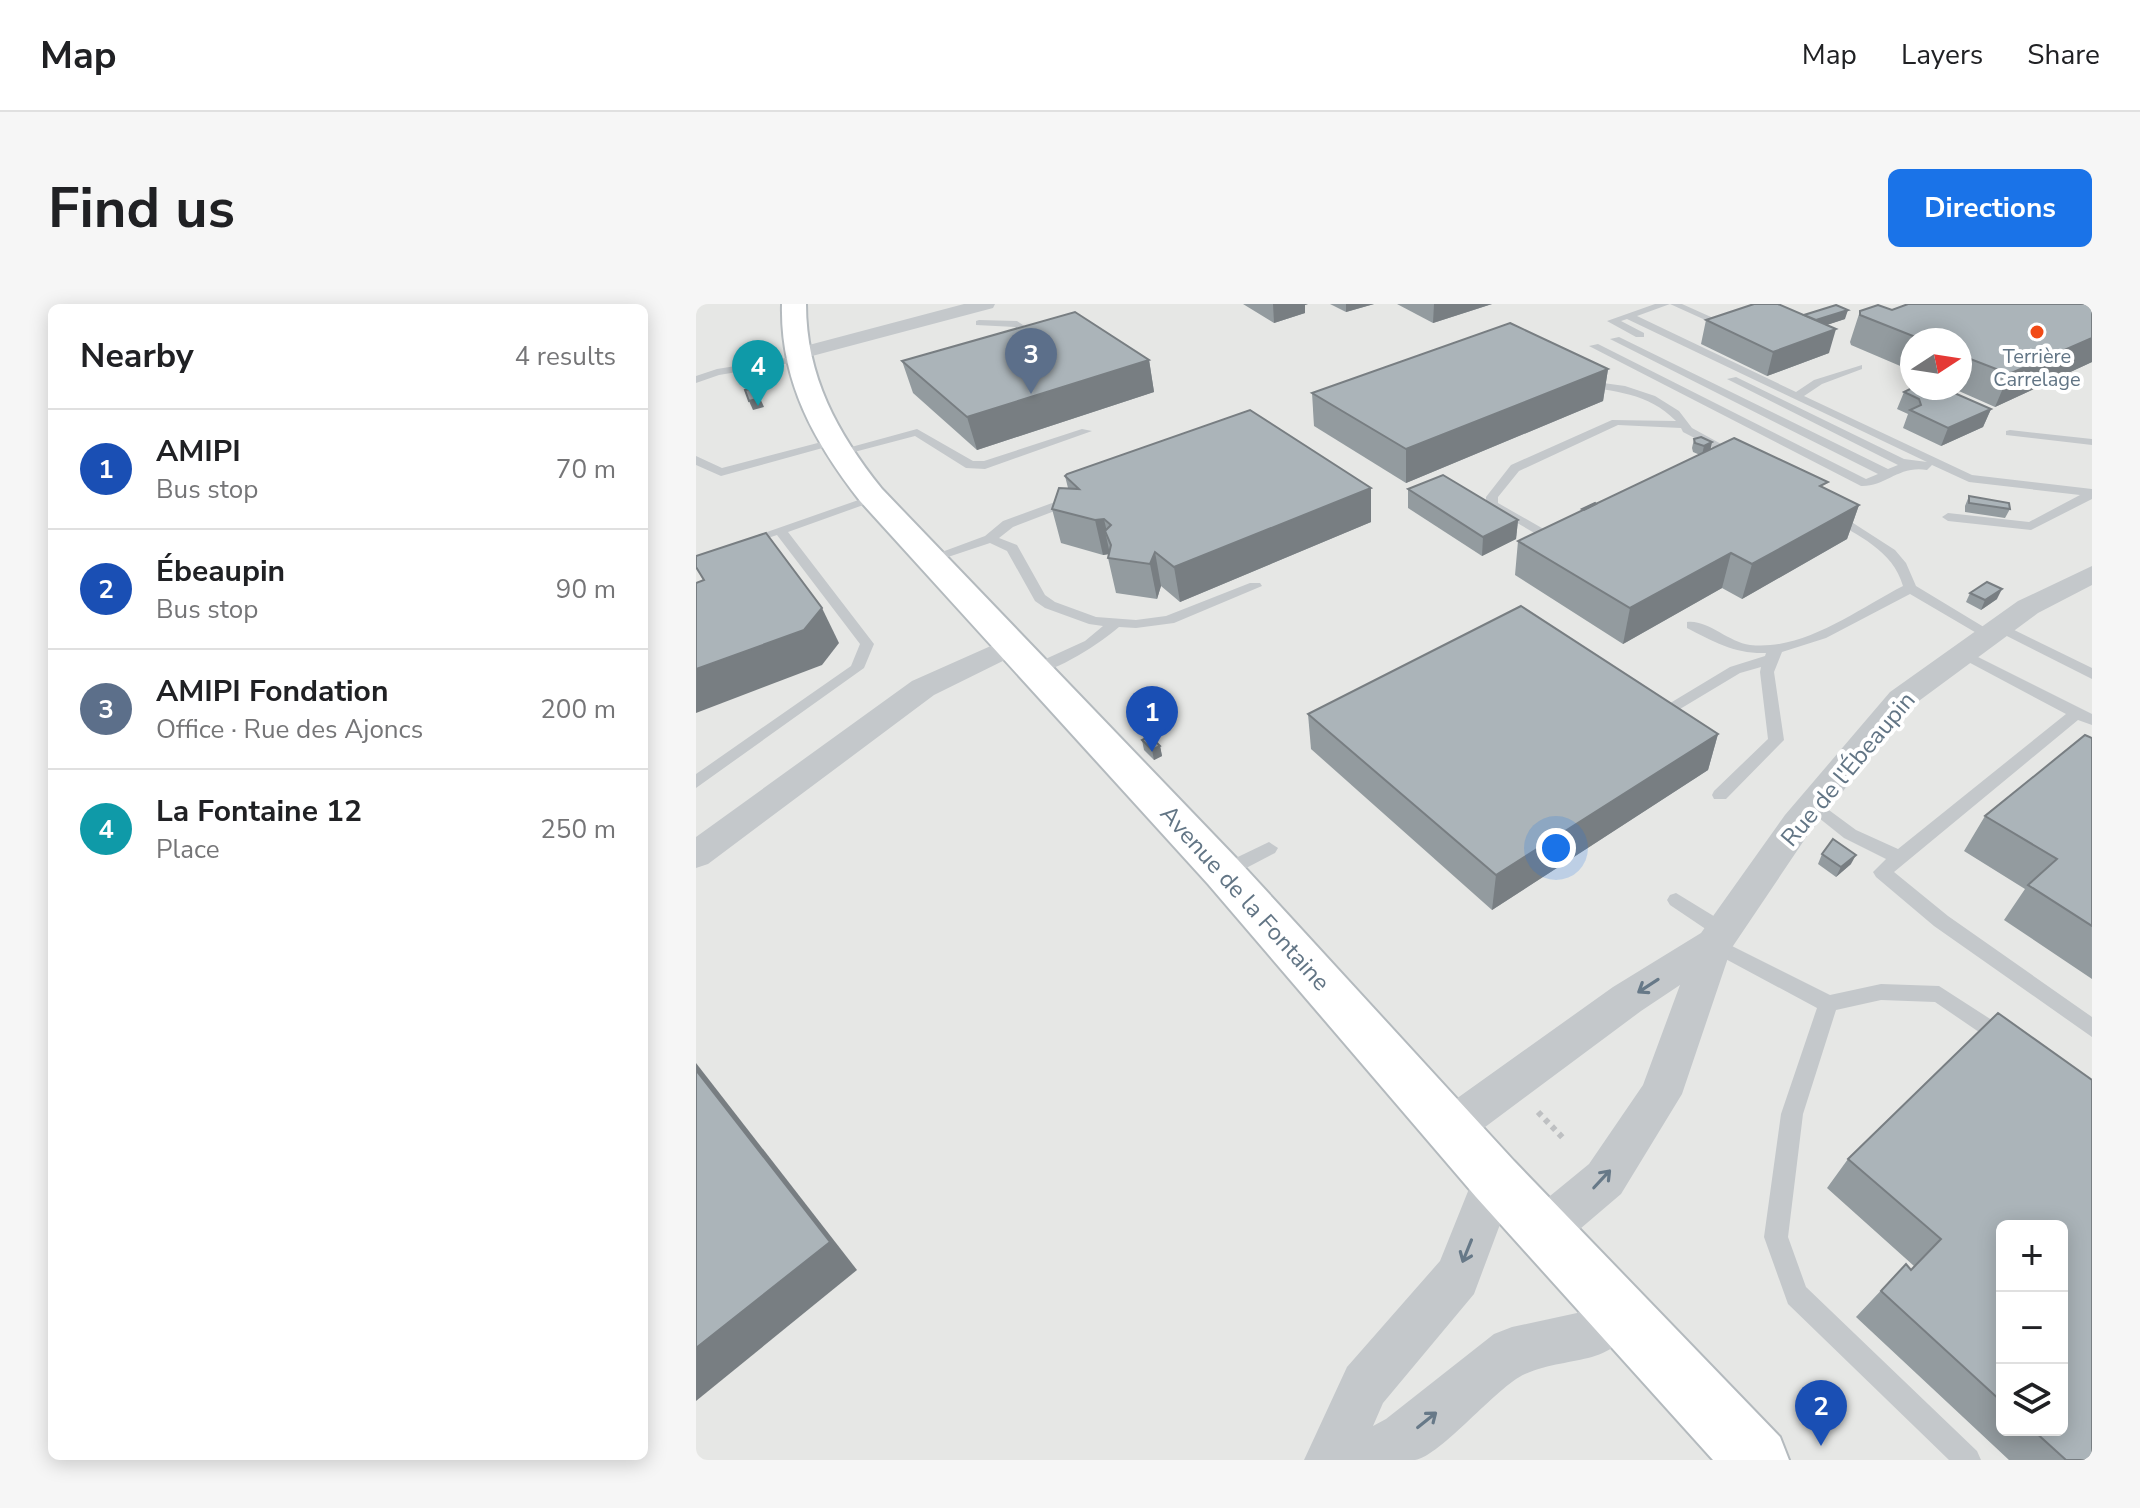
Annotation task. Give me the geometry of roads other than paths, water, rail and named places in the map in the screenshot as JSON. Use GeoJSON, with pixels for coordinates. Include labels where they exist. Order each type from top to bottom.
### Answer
{"type":"FeatureCollection","features":[{"type":"Feature","properties":{"kind":"street","name":"Avenue de la Fontaine"},"geometry":{"type":"LineString","coordinates":[[794,304],[798,357],[814,409],[836,447],[874,499],[1223,872],[1495,1179],[1757,1460]]}},
{"type":"Feature","properties":{"kind":"street"},"geometry":{"type":"LineString","coordinates":[[798,357],[974,316]]}},
{"type":"Feature","properties":{"kind":"street","name":"Rue de l'Ébeaupin"},"geometry":{"type":"LineString","coordinates":[[1544,1230],[1605,1179],[1661,1094],[1718,937],[1812,806],[1901,699],[2028,607],[2092,574]]}},
{"type":"Feature","properties":{"kind":"street"},"geometry":{"type":"LineString","coordinates":[[696,855],[923,688],[1022,658]]}},
{"type":"Feature","properties":{"kind":"street","name":"Rue de l'Ébeaupin"},"geometry":{"type":"LineString","coordinates":[[1450,1128],[1718,937]]}},
{"type":"Feature","properties":{"kind":"street"},"geometry":{"type":"LineString","coordinates":[[1331,1460],[1365,1385],[1457,1277],[1495,1179]]}},
{"type":"Feature","properties":{"kind":"street"},"geometry":{"type":"LineString","coordinates":[[1361,1460],[1405,1438],[1512,1352],[1589,1335],[1617,1309]]}},
{"type":"Feature","properties":{"kind":"lane"},"geometry":{"type":"LineString","coordinates":[[1665,304],[1612,321],[1901,462],[1935,468],[1941,465]]}},
{"type":"Feature","properties":{"kind":"lane"},"geometry":{"type":"LineString","coordinates":[[1674,304],[1715,321]]}},
{"type":"Feature","properties":{"kind":"lane"},"geometry":{"type":"LineString","coordinates":[[974,316],[1017,324],[1027,331]]}},
{"type":"Feature","properties":{"kind":"lane"},"geometry":{"type":"LineString","coordinates":[[1628,316],[1969,478],[2092,494]]}},
{"type":"Feature","properties":{"kind":"lane"},"geometry":{"type":"LineString","coordinates":[[1615,339],[1888,474]]}},
{"type":"Feature","properties":{"kind":"lane"},"geometry":{"type":"LineString","coordinates":[[1594,346],[1865,483],[1912,463]]}},
{"type":"Feature","properties":{"kind":"lane"},"geometry":{"type":"LineString","coordinates":[[696,380],[717,372],[798,357]]}},
{"type":"Feature","properties":{"kind":"lane"},"geometry":{"type":"LineString","coordinates":[[1796,396],[1818,382],[1858,367]]}},
{"type":"Feature","properties":{"kind":"lane"},"geometry":{"type":"LineString","coordinates":[[1563,376],[1576,383],[1628,387],[1672,408],[1687,430],[1753,464]]}},
{"type":"Feature","properties":{"kind":"lane"},"geometry":{"type":"LineString","coordinates":[[1555,539],[1492,505],[1492,497],[1515,468],[1616,422],[1686,425]]}},
{"type":"Feature","properties":{"kind":"lane"},"geometry":{"type":"LineString","coordinates":[[696,460],[721,472],[917,432],[970,465],[985,465],[1086,431]]}},
{"type":"Feature","properties":{"kind":"lane"},"geometry":{"type":"LineString","coordinates":[[2010,433],[2092,442]]}},
{"type":"Feature","properties":{"kind":"lane"},"geometry":{"type":"LineString","coordinates":[[930,559],[990,539],[1008,524],[1093,492]]}},
{"type":"Feature","properties":{"kind":"lane"},"geometry":{"type":"LineString","coordinates":[[1948,517],[2031,526],[2092,494]]}},
{"type":"Feature","properties":{"kind":"lane"},"geometry":{"type":"LineString","coordinates":[[725,548],[874,499]]}},
{"type":"Feature","properties":{"kind":"lane"},"geometry":{"type":"LineString","coordinates":[[1822,507],[1896,557],[1908,571],[1910,588]]}},
{"type":"Feature","properties":{"kind":"lane"},"geometry":{"type":"LineString","coordinates":[[696,782],[857,668],[867,644],[780,530]]}},
{"type":"Feature","properties":{"kind":"lane"},"geometry":{"type":"LineString","coordinates":[[990,539],[1012,548],[1035,591],[1050,605],[1094,621],[1136,624],[1169,620],[1255,586]]}},
{"type":"Feature","properties":{"kind":"lane"},"geometry":{"type":"LineString","coordinates":[[1910,588],[1995,631],[2092,674]]}},
{"type":"Feature","properties":{"kind":"lane"},"geometry":{"type":"LineString","coordinates":[[1660,714],[1735,670],[1811,641],[1910,588]]}},
{"type":"Feature","properties":{"kind":"lane"},"geometry":{"type":"LineString","coordinates":[[1022,658],[1090,644],[1116,622]]}},
{"type":"Feature","properties":{"kind":"lane"},"geometry":{"type":"LineString","coordinates":[[1692,625],[1727,644],[1774,653]]}},
{"type":"Feature","properties":{"kind":"lane"},"geometry":{"type":"LineString","coordinates":[[1720,795],[1776,740],[1767,672],[1774,653]]}},
{"type":"Feature","properties":{"kind":"lane"},"geometry":{"type":"LineString","coordinates":[[1964,654],[2085,716],[1882,872],[1941,921],[2092,1028]]}},
{"type":"Feature","properties":{"kind":"lane"},"geometry":{"type":"LineString","coordinates":[[1812,806],[1850,834],[1900,858]]}},
{"type":"Feature","properties":{"kind":"lane"},"geometry":{"type":"LineString","coordinates":[[1223,872],[1269,848]]}},
{"type":"Feature","properties":{"kind":"lane"},"geometry":{"type":"LineString","coordinates":[[1676,900],[1718,937],[1828,1004],[1881,992],[1939,994],[2028,1055]]}},
{"type":"Feature","properties":{"kind":"lane"},"geometry":{"type":"LineString","coordinates":[[1828,1004],[1792,1114],[1776,1237],[1797,1295],[1968,1460]]}},
{"type":"Feature","properties":{"kind":"place","name":"Terrière Carrelage"},"geometry":{"type":"Point","coordinates":[2037,332]}},
{"type":"Feature","properties":{"kind":"place","name":"AMIPI Fondation"},"geometry":{"type":"Point","coordinates":[1031,394]}},
{"type":"Feature","properties":{"kind":"place","name":"La Fontaine 12"},"geometry":{"type":"Point","coordinates":[758,406]}},
{"type":"Feature","properties":{"kind":"place","name":"AMIPI"},"geometry":{"type":"Point","coordinates":[1152,752]}},
{"type":"Feature","properties":{"kind":"place","name":"Ébeaupin"},"geometry":{"type":"Point","coordinates":[1821,1446]}}]}
